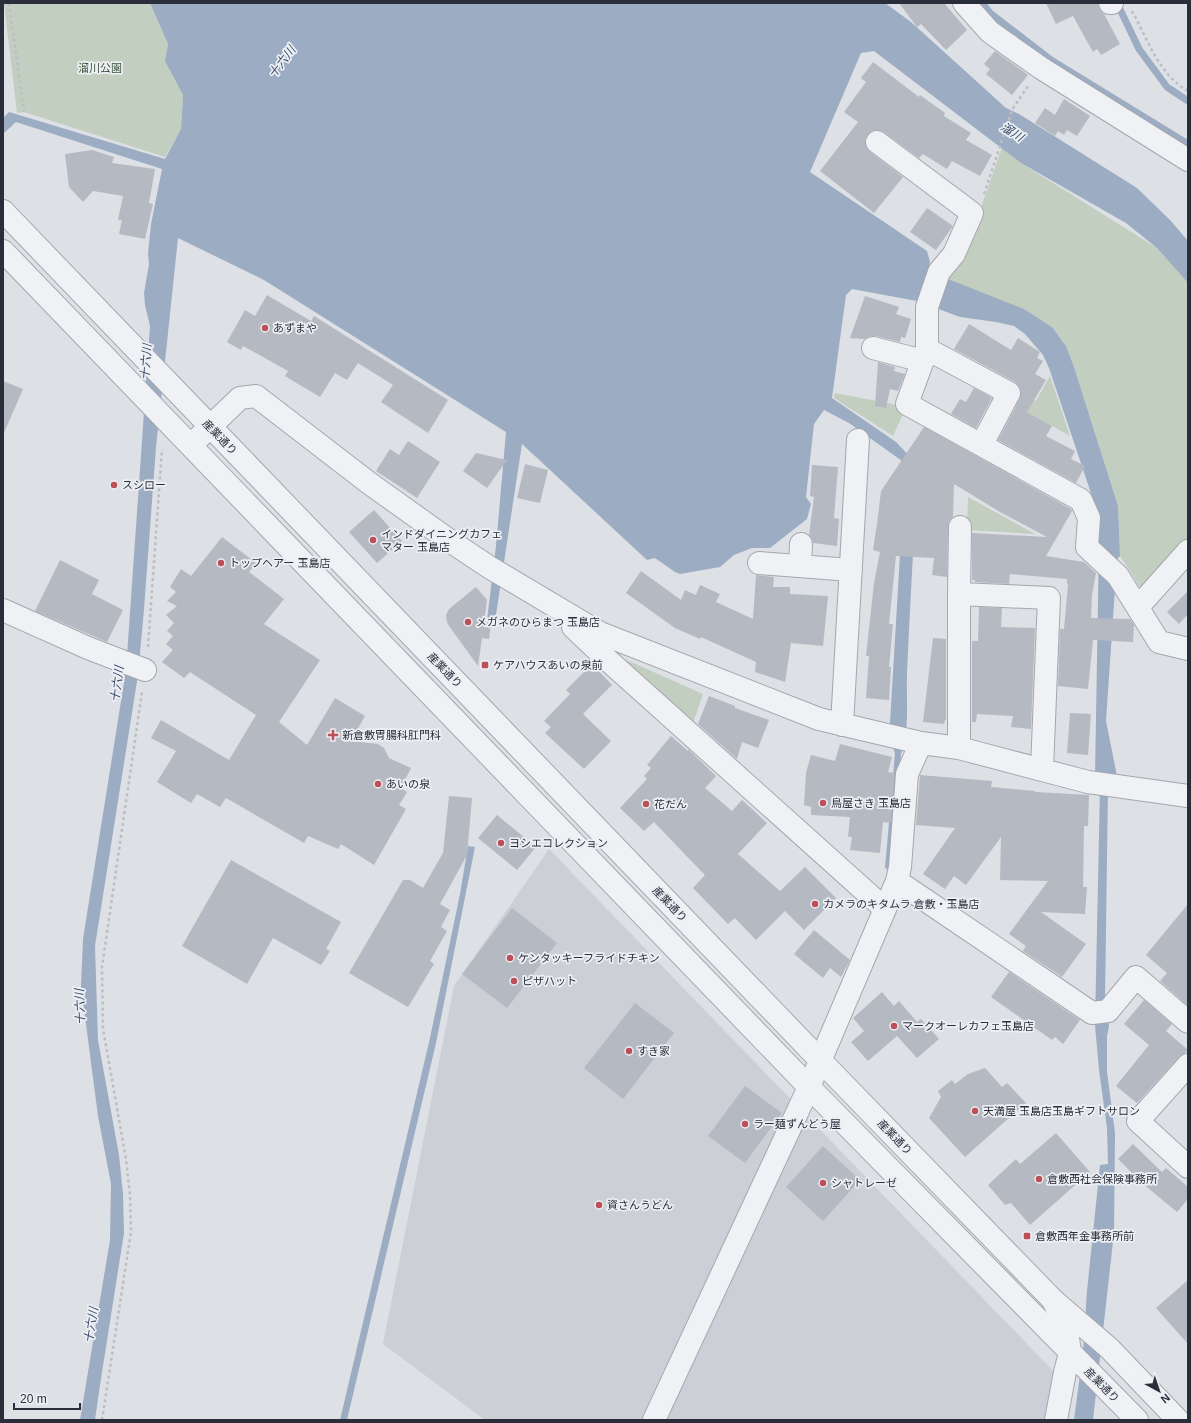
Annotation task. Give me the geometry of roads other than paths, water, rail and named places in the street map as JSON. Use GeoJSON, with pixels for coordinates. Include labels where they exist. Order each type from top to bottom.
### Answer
{"type":"FeatureCollection","features":[{"type":"Feature","properties":{"kind":"street"},"geometry":{"type":"LineString","coordinates":[[964,3],[990,32],[1041,68],[1188,159]]}},
{"type":"Feature","properties":{"kind":"street"},"geometry":{"type":"LineString","coordinates":[[877,142],[972,213],[954,254],[938,272],[927,307],[925,355],[907,404],[982,444],[1081,500],[1089,518],[1087,547],[1118,576],[1159,642],[1188,649]]}},
{"type":"Feature","properties":{"kind":"street","name":"産業通り"},"geometry":{"type":"LineString","coordinates":[[3,211],[1053,1300],[1109,1348],[1178,1420]]}},
{"type":"Feature","properties":{"kind":"street","name":"産業通り"},"geometry":{"type":"LineString","coordinates":[[3,250],[140,394],[191,445],[809,1087],[1137,1420]]}},
{"type":"Feature","properties":{"kind":"street"},"geometry":{"type":"LineString","coordinates":[[873,348],[925,355],[1009,393],[982,444]]}},
{"type":"Feature","properties":{"kind":"street"},"geometry":{"type":"LineString","coordinates":[[191,445],[240,398],[256,396],[369,483],[453,543],[489,567],[600,633],[819,719],[921,743],[958,748],[1088,782],[1188,796]]}},
{"type":"Feature","properties":{"kind":"street"},"geometry":{"type":"LineString","coordinates":[[842,724],[858,440]]}},
{"type":"Feature","properties":{"kind":"street"},"geometry":{"type":"LineString","coordinates":[[958,748],[960,526]]}},
{"type":"Feature","properties":{"kind":"street"},"geometry":{"type":"LineString","coordinates":[[800,566],[801,544]]}},
{"type":"Feature","properties":{"kind":"street"},"geometry":{"type":"LineString","coordinates":[[1138,607],[1188,551]]}},
{"type":"Feature","properties":{"kind":"street"},"geometry":{"type":"LineString","coordinates":[[759,563],[851,570]]}},
{"type":"Feature","properties":{"kind":"street"},"geometry":{"type":"LineString","coordinates":[[959,594],[1049,598],[1042,769]]}},
{"type":"Feature","properties":{"kind":"street"},"geometry":{"type":"LineString","coordinates":[[548,603],[611,663],[885,910]]}},
{"type":"Feature","properties":{"kind":"street"},"geometry":{"type":"LineString","coordinates":[[3,610],[88,648],[145,670]]}},
{"type":"Feature","properties":{"kind":"street"},"geometry":{"type":"LineString","coordinates":[[654,1420],[809,1087],[897,881],[900,867],[907,774],[921,743]]}},
{"type":"Feature","properties":{"kind":"street"},"geometry":{"type":"LineString","coordinates":[[897,881],[1100,1012],[1136,977],[1188,1022]]}},
{"type":"Feature","properties":{"kind":"street"},"geometry":{"type":"LineString","coordinates":[[1188,1065],[1138,1121],[1188,1167]]}},
{"type":"Feature","properties":{"kind":"street"},"geometry":{"type":"LineString","coordinates":[[1053,1300],[1067,1330],[1070,1353],[1056,1420]]}},
{"type":"Feature","properties":{"kind":"water"},"geometry":{"type":"Polygon","coordinates":[[[150,3],[885,3],[911,22],[1006,108],[1019,114],[1137,188],[1171,221],[1188,241],[1188,283],[1157,248],[1126,223],[1021,163],[874,51],[861,53],[810,172],[927,251],[930,262],[928,271],[1024,309],[1053,328],[1066,346],[1074,367],[1118,506],[1120,556],[1117,559],[1106,721],[1118,781],[1108,789],[1105,998],[1109,1026],[1107,1036],[1107,1072],[1115,1133],[1114,1233],[1093,1420],[1074,1420],[1083,1352],[1087,1291],[1100,1165],[1108,1164],[1107,1128],[1099,1070],[1095,1025],[1100,787],[1095,777],[1099,542],[1098,514],[1049,368],[1043,355],[1025,334],[1014,326],[960,317],[917,301],[852,289],[846,295],[832,398],[896,442],[914,461],[917,473],[907,673],[907,725],[901,754],[895,863],[890,870],[885,868],[895,753],[889,740],[905,470],[902,461],[849,423],[824,410],[814,424],[806,497],[811,504],[807,519],[770,548],[752,548],[734,555],[720,567],[680,574],[655,558],[647,560],[522,444],[495,621],[487,620],[496,546],[506,432],[264,280],[178,238],[156,447],[138,675],[95,946],[98,1040],[119,1155],[123,1194],[124,1233],[95,1420],[80,1420],[110,1240],[111,1184],[98,1116],[81,986],[83,939],[126,670],[150,326],[144,293],[149,264],[148,253],[151,224],[162,169],[16,122],[3,134],[3,118],[9,112],[165,159],[181,129],[183,95],[165,61],[168,44],[150,3]]]}},
{"type":"Feature","properties":{"kind":"water"},"geometry":{"type":"Polygon","coordinates":[[[468,846],[475,847],[436,1043],[347,1420],[340,1420],[430,1038],[460,894],[468,846]]]}},
{"type":"Feature","properties":{"kind":"waterway"},"geometry":{"type":"LineString","coordinates":[[982,3],[990,13],[1051,60],[1188,144]]}},
{"type":"Feature","properties":{"kind":"waterway"},"geometry":{"type":"LineString","coordinates":[[1117,3],[1139,49],[1167,87],[1188,101]]}},
{"type":"Feature","properties":{"kind":"place","name":"あずまや"},"geometry":{"type":"Point","coordinates":[265,328]}},
{"type":"Feature","properties":{"kind":"place","name":"スシロー"},"geometry":{"type":"Point","coordinates":[114,485]}},
{"type":"Feature","properties":{"kind":"place","name":"インドダイニングカフェ マター 玉島店"},"geometry":{"type":"Point","coordinates":[373,540]}},
{"type":"Feature","properties":{"kind":"place","name":"トップヘアー 玉島店"},"geometry":{"type":"Point","coordinates":[221,563]}},
{"type":"Feature","properties":{"kind":"place","name":"メガネのひらまつ 玉島店"},"geometry":{"type":"Point","coordinates":[468,622]}},
{"type":"Feature","properties":{"kind":"place","name":"ケアハウスあいの泉前"},"geometry":{"type":"Point","coordinates":[485,665]}},
{"type":"Feature","properties":{"kind":"place","name":"新倉敷胃腸科肛門科"},"geometry":{"type":"Point","coordinates":[333,735]}},
{"type":"Feature","properties":{"kind":"place","name":"あいの泉"},"geometry":{"type":"Point","coordinates":[378,784]}},
{"type":"Feature","properties":{"kind":"place","name":"鳥屋さき 玉島店"},"geometry":{"type":"Point","coordinates":[823,803]}},
{"type":"Feature","properties":{"kind":"place","name":"花だん"},"geometry":{"type":"Point","coordinates":[646,804]}},
{"type":"Feature","properties":{"kind":"place","name":"ヨシエコレクション"},"geometry":{"type":"Point","coordinates":[501,843]}},
{"type":"Feature","properties":{"kind":"place","name":"カメラのキタムラ 倉敷・玉島店"},"geometry":{"type":"Point","coordinates":[815,904]}},
{"type":"Feature","properties":{"kind":"place","name":"ケンタッキーフライドチキン"},"geometry":{"type":"Point","coordinates":[510,958]}},
{"type":"Feature","properties":{"kind":"place","name":"ピザハット"},"geometry":{"type":"Point","coordinates":[514,981]}},
{"type":"Feature","properties":{"kind":"place","name":"マークオーレカフェ玉島店"},"geometry":{"type":"Point","coordinates":[894,1026]}},
{"type":"Feature","properties":{"kind":"place","name":"すき家"},"geometry":{"type":"Point","coordinates":[629,1051]}},
{"type":"Feature","properties":{"kind":"place","name":"天満屋 玉島店玉島ギフトサロン"},"geometry":{"type":"Point","coordinates":[975,1111]}},
{"type":"Feature","properties":{"kind":"place","name":"ラー麺ずんどう屋"},"geometry":{"type":"Point","coordinates":[745,1124]}},
{"type":"Feature","properties":{"kind":"place","name":"倉敷西社会保険事務所"},"geometry":{"type":"Point","coordinates":[1039,1179]}},
{"type":"Feature","properties":{"kind":"place","name":"シャトレーゼ"},"geometry":{"type":"Point","coordinates":[823,1183]}},
{"type":"Feature","properties":{"kind":"place","name":"資さんうどん"},"geometry":{"type":"Point","coordinates":[599,1205]}},
{"type":"Feature","properties":{"kind":"place","name":"倉敷西年金事務所前"},"geometry":{"type":"Point","coordinates":[1027,1236]}},
{"type":"Feature","properties":{"kind":"water label","name":"十六川"},"geometry":{"type":"Point","coordinates":[282,62]}},
{"type":"Feature","properties":{"kind":"water label","name":"溜川"},"geometry":{"type":"Point","coordinates":[1012,132]}},
{"type":"Feature","properties":{"kind":"water label","name":"十六川"},"geometry":{"type":"Point","coordinates":[146,362]}},
{"type":"Feature","properties":{"kind":"water label","name":"十六川"},"geometry":{"type":"Point","coordinates":[117,684]}},
{"type":"Feature","properties":{"kind":"water label","name":"十六川"},"geometry":{"type":"Point","coordinates":[80,1007]}},
{"type":"Feature","properties":{"kind":"water label","name":"十六川"},"geometry":{"type":"Point","coordinates":[91,1325]}},
{"type":"Feature","properties":{"kind":"park label","name":"溜川公園"},"geometry":{"type":"Point","coordinates":[100,68]}}]}
